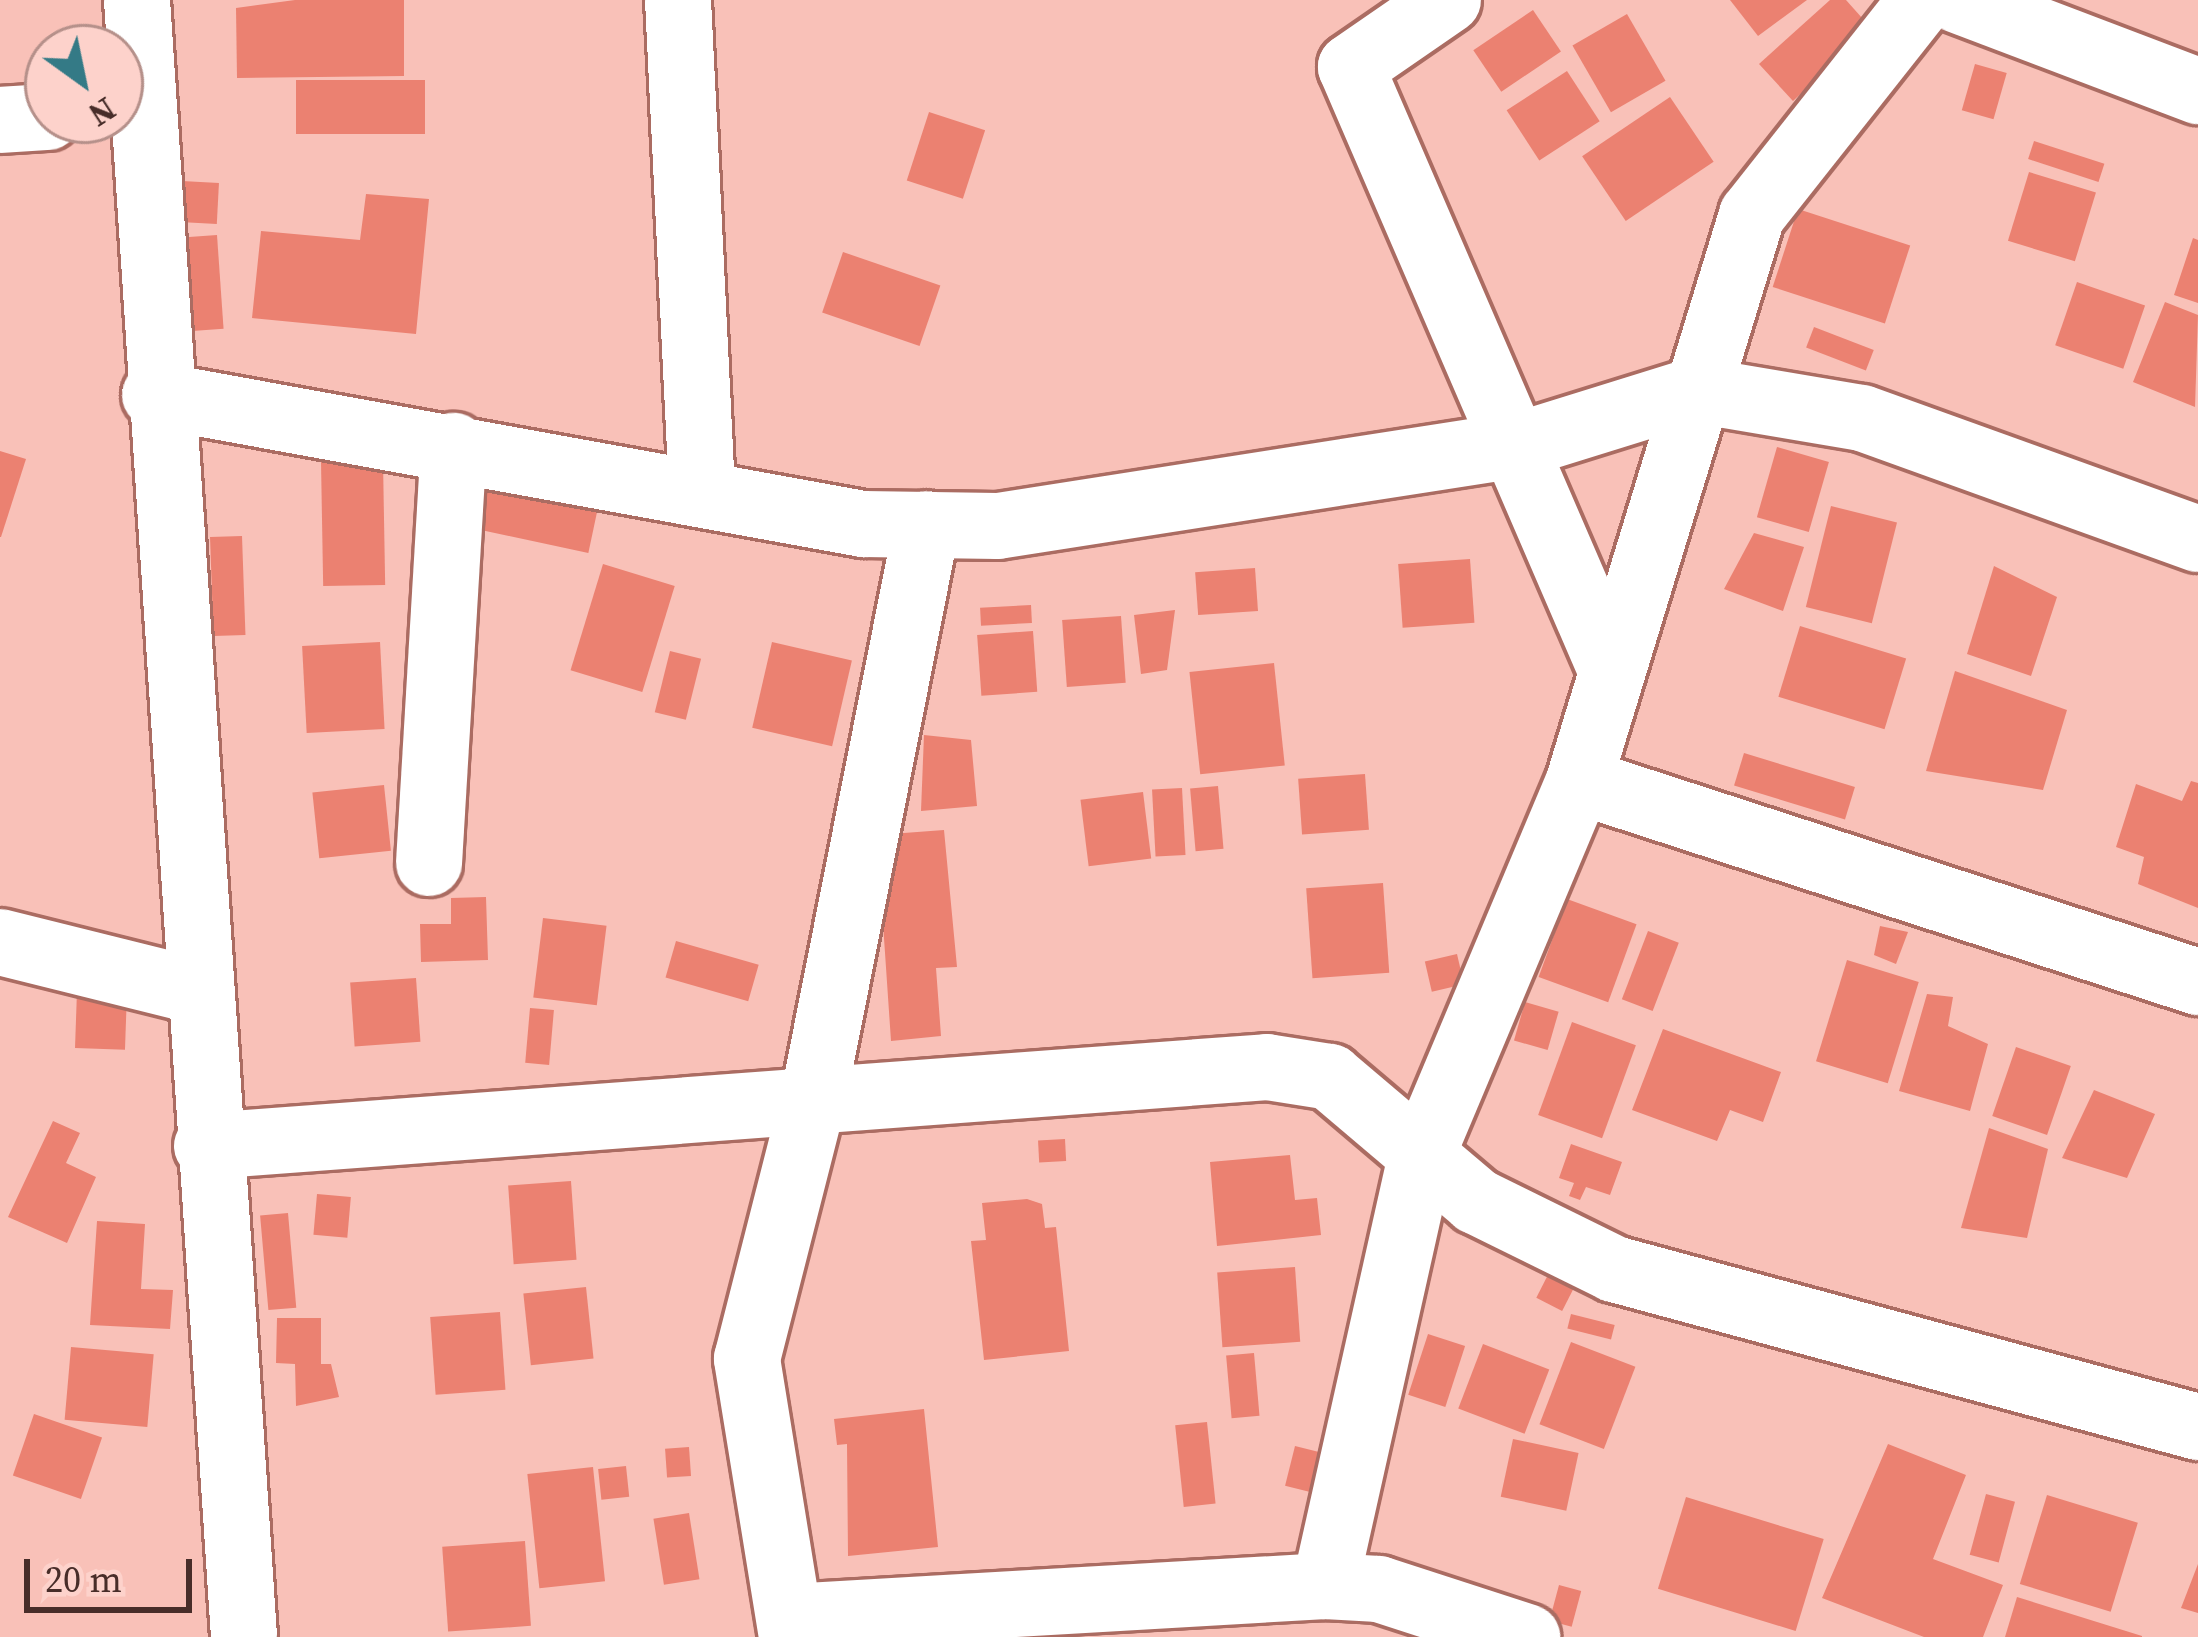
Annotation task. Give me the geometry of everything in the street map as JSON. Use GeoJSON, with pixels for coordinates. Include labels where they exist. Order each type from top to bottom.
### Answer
{"type":"FeatureCollection","features":[{"type":"Feature","properties":{"kind":"street"},"geometry":{"type":"LineString","coordinates":[[678,0],[702,492]]}},
{"type":"Feature","properties":{"kind":"street"},"geometry":{"type":"LineString","coordinates":[[1448,0],[1351,67],[1522,444],[1612,672]]}},
{"type":"Feature","properties":{"kind":"street"},"geometry":{"type":"LineString","coordinates":[[1324,1586],[1421,1157],[1579,781],[1752,214],[1922,0]]}},
{"type":"Feature","properties":{"kind":"street"},"geometry":{"type":"LineString","coordinates":[[1958,0],[2198,91]]}},
{"type":"Feature","properties":{"kind":"street"},"geometry":{"type":"LineString","coordinates":[[134,144],[244,1637]]}},
{"type":"Feature","properties":{"kind":"street"},"geometry":{"type":"LineString","coordinates":[[155,394],[702,492],[927,524],[998,526],[1522,444],[1696,389],[1862,418],[2198,539]]}},
{"type":"Feature","properties":{"kind":"street"},"geometry":{"type":"LineString","coordinates":[[429,862],[454,446]]}},
{"type":"Feature","properties":{"kind":"street"},"geometry":{"type":"LineString","coordinates":[[927,524],[813,1100],[747,1359],[791,1627],[1324,1586],[1379,1589],[1527,1637]]}},
{"type":"Feature","properties":{"kind":"street"},"geometry":{"type":"LineString","coordinates":[[1579,781],[2198,982]]}},
{"type":"Feature","properties":{"kind":"street"},"geometry":{"type":"LineString","coordinates":[[0,942],[196,991]]}},
{"type":"Feature","properties":{"kind":"street"},"geometry":{"type":"LineString","coordinates":[[207,1146],[1267,1067],[1330,1077],[1476,1201],[1614,1269],[2198,1427]]}},
{"type":"Feature","properties":{"kind":"building"},"geometry":{"type":"Polygon","coordinates":[[[295,0],[404,0],[404,76],[237,78],[236,8],[295,0]]]}},
{"type":"Feature","properties":{"kind":"building"},"geometry":{"type":"Polygon","coordinates":[[[1730,0],[1807,0],[1758,36],[1730,0]]]}},
{"type":"Feature","properties":{"kind":"building"},"geometry":{"type":"Polygon","coordinates":[[[1830,0],[1846,0],[1871,28],[1793,101],[1759,64],[1830,0]]]}},
{"type":"Feature","properties":{"kind":"building"},"geometry":{"type":"Polygon","coordinates":[[[1533,10],[1561,51],[1501,92],[1473,50],[1533,10]]]}},
{"type":"Feature","properties":{"kind":"building"},"geometry":{"type":"Polygon","coordinates":[[[1627,14],[1666,81],[1611,112],[1572,46],[1627,14]]]}},
{"type":"Feature","properties":{"kind":"building"},"geometry":{"type":"Polygon","coordinates":[[[1975,64],[2007,73],[1993,119],[1962,110],[1975,64]]]}},
{"type":"Feature","properties":{"kind":"building"},"geometry":{"type":"Polygon","coordinates":[[[1567,71],[1600,121],[1539,161],[1507,110],[1567,71]]]}},
{"type":"Feature","properties":{"kind":"building"},"geometry":{"type":"Polygon","coordinates":[[[296,80],[425,80],[425,134],[296,134],[296,80]]]}},
{"type":"Feature","properties":{"kind":"building"},"geometry":{"type":"Polygon","coordinates":[[[1670,97],[1714,162],[1626,221],[1582,156],[1670,97]]]}},
{"type":"Feature","properties":{"kind":"building"},"geometry":{"type":"Polygon","coordinates":[[[929,112],[985,130],[963,199],[907,180],[929,112]]]}},
{"type":"Feature","properties":{"kind":"building"},"geometry":{"type":"Polygon","coordinates":[[[2034,141],[2104,164],[2099,182],[2028,159],[2034,141]]]}},
{"type":"Feature","properties":{"kind":"building"},"geometry":{"type":"Polygon","coordinates":[[[2029,172],[2096,192],[2075,261],[2008,241],[2029,172]]]}},
{"type":"Feature","properties":{"kind":"building"},"geometry":{"type":"Polygon","coordinates":[[[182,181],[219,183],[217,224],[180,222],[182,181]]]}},
{"type":"Feature","properties":{"kind":"building"},"geometry":{"type":"Polygon","coordinates":[[[366,194],[429,199],[416,334],[252,318],[261,231],[360,240],[366,194]]]}},
{"type":"Feature","properties":{"kind":"building"},"geometry":{"type":"Polygon","coordinates":[[[1798,209],[1910,245],[1885,323],[1773,287],[1798,209]]]}},
{"type":"Feature","properties":{"kind":"building"},"geometry":{"type":"Polygon","coordinates":[[[217,235],[224,329],[182,332],[175,238],[217,235]]]}},
{"type":"Feature","properties":{"kind":"building"},"geometry":{"type":"Polygon","coordinates":[[[2193,238],[2198,240],[2198,303],[2174,295],[2193,238]]]}},
{"type":"Feature","properties":{"kind":"building"},"geometry":{"type":"Polygon","coordinates":[[[843,252],[940,286],[920,346],[822,313],[843,252]]]}},
{"type":"Feature","properties":{"kind":"building"},"geometry":{"type":"Polygon","coordinates":[[[2077,282],[2145,305],[2123,369],[2055,345],[2077,282]]]}},
{"type":"Feature","properties":{"kind":"building"},"geometry":{"type":"Polygon","coordinates":[[[2165,302],[2198,315],[2195,407],[2133,382],[2165,302]]]}},
{"type":"Feature","properties":{"kind":"building"},"geometry":{"type":"Polygon","coordinates":[[[1814,327],[1874,350],[1866,370],[1806,348],[1814,327]]]}},
{"type":"Feature","properties":{"kind":"building"},"geometry":{"type":"Polygon","coordinates":[[[1777,447],[1829,462],[1809,532],[1757,517],[1777,447]]]}},
{"type":"Feature","properties":{"kind":"building"},"geometry":{"type":"Polygon","coordinates":[[[0,451],[26,459],[1,537],[0,537],[0,451]]]}},
{"type":"Feature","properties":{"kind":"building"},"geometry":{"type":"Polygon","coordinates":[[[383,461],[385,585],[323,586],[321,462],[383,461]]]}},
{"type":"Feature","properties":{"kind":"building"},"geometry":{"type":"Polygon","coordinates":[[[472,475],[599,502],[588,553],[461,526],[472,475]]]}},
{"type":"Feature","properties":{"kind":"building"},"geometry":{"type":"Polygon","coordinates":[[[1831,506],[1897,522],[1872,623],[1806,607],[1831,506]]]}},
{"type":"Feature","properties":{"kind":"building"},"geometry":{"type":"Polygon","coordinates":[[[1754,533],[1804,547],[1783,611],[1724,589],[1754,533]]]}},
{"type":"Feature","properties":{"kind":"building"},"geometry":{"type":"Polygon","coordinates":[[[242,536],[245,635],[213,636],[210,537],[242,536]]]}},
{"type":"Feature","properties":{"kind":"building"},"geometry":{"type":"Polygon","coordinates":[[[1470,559],[1474,623],[1403,628],[1398,564],[1470,559]]]}},
{"type":"Feature","properties":{"kind":"building"},"geometry":{"type":"Polygon","coordinates":[[[603,564],[675,586],[642,692],[571,670],[603,564]]]}},
{"type":"Feature","properties":{"kind":"building"},"geometry":{"type":"Polygon","coordinates":[[[1994,566],[2057,597],[2031,676],[1967,654],[1994,566]]]}},
{"type":"Feature","properties":{"kind":"building"},"geometry":{"type":"Polygon","coordinates":[[[1255,568],[1258,611],[1198,615],[1195,572],[1255,568]]]}},
{"type":"Feature","properties":{"kind":"building"},"geometry":{"type":"Polygon","coordinates":[[[1031,605],[1032,623],[981,626],[980,608],[1031,605]]]}},
{"type":"Feature","properties":{"kind":"building"},"geometry":{"type":"Polygon","coordinates":[[[1175,610],[1167,670],[1141,674],[1134,615],[1175,610]]]}},
{"type":"Feature","properties":{"kind":"building"},"geometry":{"type":"Polygon","coordinates":[[[1121,616],[1126,683],[1067,687],[1062,620],[1121,616]]]}},
{"type":"Feature","properties":{"kind":"building"},"geometry":{"type":"Polygon","coordinates":[[[1800,626],[1906,658],[1885,729],[1778,697],[1800,626]]]}},
{"type":"Feature","properties":{"kind":"building"},"geometry":{"type":"Polygon","coordinates":[[[1033,631],[1037,692],[981,696],[977,635],[1033,631]]]}},
{"type":"Feature","properties":{"kind":"building"},"geometry":{"type":"Polygon","coordinates":[[[380,642],[385,729],[307,733],[302,646],[380,642]]]}},
{"type":"Feature","properties":{"kind":"building"},"geometry":{"type":"Polygon","coordinates":[[[772,642],[852,660],[832,746],[752,728],[772,642]]]}},
{"type":"Feature","properties":{"kind":"building"},"geometry":{"type":"Polygon","coordinates":[[[670,651],[701,659],[686,720],[655,712],[670,651]]]}},
{"type":"Feature","properties":{"kind":"building"},"geometry":{"type":"Polygon","coordinates":[[[1274,663],[1285,765],[1200,774],[1189,672],[1274,663]]]}},
{"type":"Feature","properties":{"kind":"building"},"geometry":{"type":"Polygon","coordinates":[[[1955,671],[2067,710],[2043,790],[1926,771],[1955,671]]]}},
{"type":"Feature","properties":{"kind":"building"},"geometry":{"type":"Polygon","coordinates":[[[924,735],[971,740],[977,806],[921,811],[924,735]]]}},
{"type":"Feature","properties":{"kind":"building"},"geometry":{"type":"Polygon","coordinates":[[[1744,753],[1855,787],[1845,819],[1734,786],[1744,753]]]}},
{"type":"Feature","properties":{"kind":"building"},"geometry":{"type":"Polygon","coordinates":[[[1365,774],[1369,830],[1302,835],[1298,779],[1365,774]]]}},
{"type":"Feature","properties":{"kind":"building"},"geometry":{"type":"Polygon","coordinates":[[[2191,781],[2198,783],[2198,908],[2138,884],[2144,857],[2116,847],[2136,784],[2182,801],[2191,781]]]}},
{"type":"Feature","properties":{"kind":"building"},"geometry":{"type":"Polygon","coordinates":[[[384,785],[391,851],[319,858],[312,793],[384,785]]]}},
{"type":"Feature","properties":{"kind":"building"},"geometry":{"type":"Polygon","coordinates":[[[1218,786],[1223,849],[1196,851],[1190,788],[1218,786]]]}},
{"type":"Feature","properties":{"kind":"building"},"geometry":{"type":"Polygon","coordinates":[[[1182,788],[1186,855],[1156,856],[1152,790],[1182,788]]]}},
{"type":"Feature","properties":{"kind":"building"},"geometry":{"type":"Polygon","coordinates":[[[1143,792],[1151,859],[1089,866],[1080,800],[1143,792]]]}},
{"type":"Feature","properties":{"kind":"building"},"geometry":{"type":"Polygon","coordinates":[[[944,830],[957,967],[936,968],[941,1036],[891,1041],[877,835],[944,830]]]}},
{"type":"Feature","properties":{"kind":"building"},"geometry":{"type":"Polygon","coordinates":[[[1383,883],[1389,973],[1312,978],[1306,888],[1383,883]]]}},
{"type":"Feature","properties":{"kind":"building"},"geometry":{"type":"Polygon","coordinates":[[[486,897],[488,960],[421,962],[420,924],[451,924],[451,898],[486,897]]]}},
{"type":"Feature","properties":{"kind":"building"},"geometry":{"type":"Polygon","coordinates":[[[1567,899],[1637,924],[1608,1002],[1539,977],[1567,899]]]}},
{"type":"Feature","properties":{"kind":"building"},"geometry":{"type":"Polygon","coordinates":[[[543,918],[607,926],[597,1005],[533,997],[543,918]]]}},
{"type":"Feature","properties":{"kind":"building"},"geometry":{"type":"Polygon","coordinates":[[[1880,926],[1908,932],[1896,964],[1874,955],[1880,926]]]}},
{"type":"Feature","properties":{"kind":"building"},"geometry":{"type":"Polygon","coordinates":[[[1648,931],[1679,943],[1653,1011],[1622,999],[1648,931]]]}},
{"type":"Feature","properties":{"kind":"building"},"geometry":{"type":"Polygon","coordinates":[[[676,941],[759,965],[748,1001],[666,978],[676,941]]]}},
{"type":"Feature","properties":{"kind":"building"},"geometry":{"type":"Polygon","coordinates":[[[1457,954],[1464,984],[1432,992],[1425,961],[1457,954]]]}},
{"type":"Feature","properties":{"kind":"building"},"geometry":{"type":"Polygon","coordinates":[[[1847,960],[1919,982],[1888,1083],[1816,1061],[1847,960]]]}},
{"type":"Feature","properties":{"kind":"building"},"geometry":{"type":"Polygon","coordinates":[[[416,978],[420,1042],[355,1046],[350,983],[416,978]]]}},
{"type":"Feature","properties":{"kind":"building"},"geometry":{"type":"Polygon","coordinates":[[[77,991],[127,993],[125,1050],[75,1048],[77,991]]]}},
{"type":"Feature","properties":{"kind":"building"},"geometry":{"type":"Polygon","coordinates":[[[1927,994],[1953,997],[1948,1026],[1988,1044],[1970,1111],[1899,1091],[1927,994]]]}},
{"type":"Feature","properties":{"kind":"building"},"geometry":{"type":"Polygon","coordinates":[[[1525,1002],[1559,1012],[1548,1050],[1514,1040],[1525,1002]]]}},
{"type":"Feature","properties":{"kind":"building"},"geometry":{"type":"Polygon","coordinates":[[[530,1008],[554,1010],[549,1065],[525,1063],[530,1008]]]}},
{"type":"Feature","properties":{"kind":"building"},"geometry":{"type":"Polygon","coordinates":[[[1572,1022],[1636,1045],[1602,1138],[1538,1115],[1572,1022]]]}},
{"type":"Feature","properties":{"kind":"building"},"geometry":{"type":"Polygon","coordinates":[[[1663,1029],[1781,1072],[1763,1122],[1730,1110],[1717,1141],[1632,1110],[1663,1029]]]}},
{"type":"Feature","properties":{"kind":"building"},"geometry":{"type":"Polygon","coordinates":[[[2016,1047],[2071,1066],[2047,1135],[1992,1116],[2016,1047]]]}},
{"type":"Feature","properties":{"kind":"building"},"geometry":{"type":"Polygon","coordinates":[[[2094,1090],[2155,1114],[2127,1178],[2062,1158],[2094,1090]]]}},
{"type":"Feature","properties":{"kind":"building"},"geometry":{"type":"Polygon","coordinates":[[[53,1121],[80,1133],[66,1163],[96,1177],[67,1243],[8,1217],[53,1121]]]}},
{"type":"Feature","properties":{"kind":"building"},"geometry":{"type":"Polygon","coordinates":[[[1989,1128],[2048,1149],[2027,1238],[1961,1228],[1989,1128]]]}},
{"type":"Feature","properties":{"kind":"building"},"geometry":{"type":"Polygon","coordinates":[[[1065,1139],[1066,1161],[1039,1162],[1038,1140],[1065,1139]]]}},
{"type":"Feature","properties":{"kind":"building"},"geometry":{"type":"Polygon","coordinates":[[[1571,1144],[1622,1162],[1610,1195],[1586,1187],[1580,1200],[1569,1196],[1574,1183],[1559,1178],[1571,1144]]]}},
{"type":"Feature","properties":{"kind":"building"},"geometry":{"type":"Polygon","coordinates":[[[1290,1155],[1295,1200],[1317,1198],[1321,1235],[1217,1246],[1210,1162],[1290,1155]]]}},
{"type":"Feature","properties":{"kind":"building"},"geometry":{"type":"Polygon","coordinates":[[[571,1181],[577,1260],[514,1264],[508,1185],[571,1181]]]}},
{"type":"Feature","properties":{"kind":"building"},"geometry":{"type":"Polygon","coordinates":[[[317,1194],[351,1197],[347,1238],[313,1235],[317,1194]]]}},
{"type":"Feature","properties":{"kind":"building"},"geometry":{"type":"Polygon","coordinates":[[[1027,1199],[1042,1204],[1045,1228],[1056,1227],[1069,1351],[984,1360],[971,1241],[986,1240],[982,1203],[1027,1199]]]}},
{"type":"Feature","properties":{"kind":"building"},"geometry":{"type":"Polygon","coordinates":[[[288,1213],[296,1308],[268,1310],[260,1215],[288,1213]]]}},
{"type":"Feature","properties":{"kind":"building"},"geometry":{"type":"Polygon","coordinates":[[[97,1221],[145,1224],[141,1289],[173,1290],[170,1329],[90,1325],[97,1221]]]}},
{"type":"Feature","properties":{"kind":"building"},"geometry":{"type":"Polygon","coordinates":[[[1554,1263],[1580,1276],[1562,1311],[1536,1298],[1554,1263]]]}},
{"type":"Feature","properties":{"kind":"building"},"geometry":{"type":"Polygon","coordinates":[[[1295,1267],[1300,1342],[1222,1347],[1217,1272],[1295,1267]]]}},
{"type":"Feature","properties":{"kind":"building"},"geometry":{"type":"Polygon","coordinates":[[[586,1287],[594,1359],[531,1365],[523,1294],[586,1287]]]}},
{"type":"Feature","properties":{"kind":"building"},"geometry":{"type":"Polygon","coordinates":[[[500,1312],[505,1390],[436,1395],[430,1317],[500,1312]]]}},
{"type":"Feature","properties":{"kind":"building"},"geometry":{"type":"Polygon","coordinates":[[[1571,1314],[1615,1325],[1611,1339],[1567,1329],[1571,1314]]]}},
{"type":"Feature","properties":{"kind":"building"},"geometry":{"type":"Polygon","coordinates":[[[277,1318],[321,1318],[321,1364],[331,1364],[339,1397],[296,1406],[295,1364],[276,1363],[277,1318]]]}},
{"type":"Feature","properties":{"kind":"building"},"geometry":{"type":"Polygon","coordinates":[[[1428,1334],[1465,1346],[1445,1407],[1408,1395],[1428,1334]]]}},
{"type":"Feature","properties":{"kind":"building"},"geometry":{"type":"Polygon","coordinates":[[[1571,1342],[1635,1367],[1604,1449],[1539,1424],[1571,1342]]]}},
{"type":"Feature","properties":{"kind":"building"},"geometry":{"type":"Polygon","coordinates":[[[1483,1344],[1549,1369],[1525,1434],[1458,1408],[1483,1344]]]}},
{"type":"Feature","properties":{"kind":"building"},"geometry":{"type":"Polygon","coordinates":[[[71,1347],[154,1354],[147,1427],[65,1420],[71,1347]]]}},
{"type":"Feature","properties":{"kind":"building"},"geometry":{"type":"Polygon","coordinates":[[[1254,1353],[1259,1416],[1232,1418],[1226,1355],[1254,1353]]]}},
{"type":"Feature","properties":{"kind":"building"},"geometry":{"type":"Polygon","coordinates":[[[924,1409],[938,1547],[848,1556],[847,1444],[837,1445],[834,1419],[924,1409]]]}},
{"type":"Feature","properties":{"kind":"building"},"geometry":{"type":"Polygon","coordinates":[[[34,1414],[102,1437],[81,1499],[13,1475],[34,1414]]]}},
{"type":"Feature","properties":{"kind":"building"},"geometry":{"type":"Polygon","coordinates":[[[1207,1422],[1216,1504],[1184,1507],[1175,1425],[1207,1422]]]}},
{"type":"Feature","properties":{"kind":"building"},"geometry":{"type":"Polygon","coordinates":[[[1513,1439],[1579,1453],[1566,1511],[1501,1497],[1513,1439]]]}},
{"type":"Feature","properties":{"kind":"building"},"geometry":{"type":"Polygon","coordinates":[[[1888,1444],[1966,1475],[1933,1559],[2003,1585],[1983,1637],[1924,1637],[1822,1598],[1888,1444]]]}},
{"type":"Feature","properties":{"kind":"building"},"geometry":{"type":"Polygon","coordinates":[[[1295,1446],[1326,1454],[1316,1494],[1285,1486],[1295,1446]]]}},
{"type":"Feature","properties":{"kind":"building"},"geometry":{"type":"Polygon","coordinates":[[[689,1447],[691,1476],[667,1478],[665,1449],[689,1447]]]}},
{"type":"Feature","properties":{"kind":"building"},"geometry":{"type":"Polygon","coordinates":[[[626,1466],[629,1497],[601,1500],[598,1469],[626,1466]]]}},
{"type":"Feature","properties":{"kind":"building"},"geometry":{"type":"Polygon","coordinates":[[[593,1467],[605,1581],[539,1588],[527,1474],[593,1467]]]}},
{"type":"Feature","properties":{"kind":"building"},"geometry":{"type":"Polygon","coordinates":[[[1986,1494],[2015,1502],[1999,1563],[1970,1555],[1986,1494]]]}},
{"type":"Feature","properties":{"kind":"building"},"geometry":{"type":"Polygon","coordinates":[[[2047,1495],[2138,1523],[2111,1612],[2020,1584],[2047,1495]]]}},
{"type":"Feature","properties":{"kind":"building"},"geometry":{"type":"Polygon","coordinates":[[[1686,1497],[1824,1539],[1796,1631],[1658,1589],[1686,1497]]]}},
{"type":"Feature","properties":{"kind":"building"},"geometry":{"type":"Polygon","coordinates":[[[689,1513],[699,1579],[664,1585],[653,1519],[689,1513]]]}},
{"type":"Feature","properties":{"kind":"building"},"geometry":{"type":"Polygon","coordinates":[[[525,1541],[531,1626],[448,1632],[442,1547],[525,1541]]]}},
{"type":"Feature","properties":{"kind":"building"},"geometry":{"type":"Polygon","coordinates":[[[2198,1564],[2198,1613],[2181,1608],[2198,1564]]]}},
{"type":"Feature","properties":{"kind":"building"},"geometry":{"type":"Polygon","coordinates":[[[1559,1585],[1581,1591],[1572,1627],[1549,1621],[1559,1585]]]}},
{"type":"Feature","properties":{"kind":"building"},"geometry":{"type":"Polygon","coordinates":[[[2017,1597],[2142,1636],[2142,1637],[2005,1637],[2017,1597]]]}}]}
